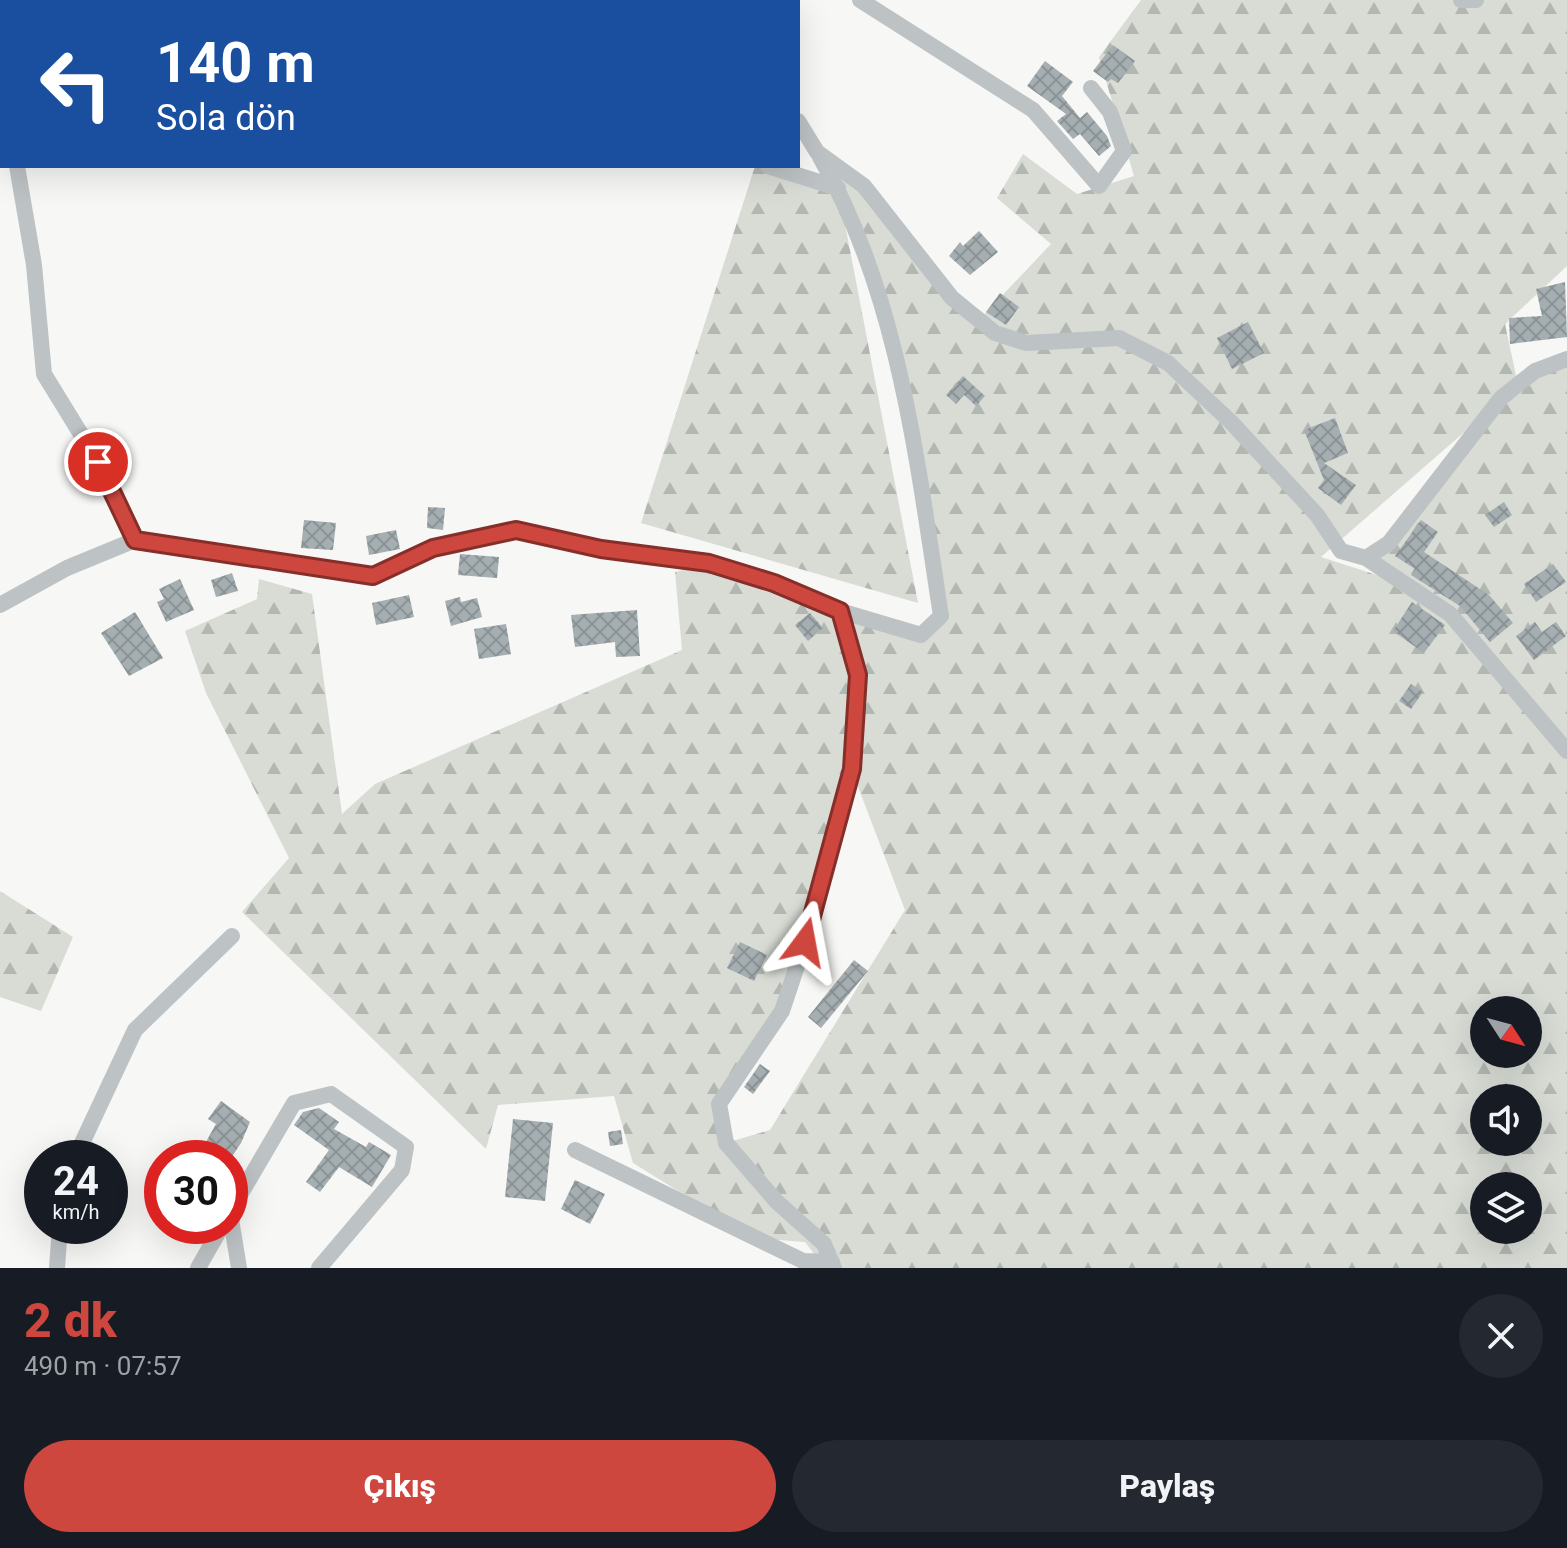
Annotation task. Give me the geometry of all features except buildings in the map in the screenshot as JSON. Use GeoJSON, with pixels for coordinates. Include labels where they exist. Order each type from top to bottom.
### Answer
{"type":"FeatureCollection","features":[{"type":"Feature","properties":{"kind":"street"},"geometry":{"type":"LineString","coordinates":[[860,0],[1033,110],[1099,186],[1124,151],[1110,112],[1091,88]]}},
{"type":"Feature","properties":{"kind":"street"},"geometry":{"type":"LineString","coordinates":[[1461,0],[1476,0]]}},
{"type":"Feature","properties":{"kind":"street"},"geometry":{"type":"LineString","coordinates":[[0,605],[67,568],[135,540],[373,576],[433,548],[516,530],[601,549],[709,563],[774,583],[840,611],[921,635],[941,616],[916,452],[888,327],[838,188],[800,124]]}},
{"type":"Feature","properties":{"kind":"street"},"geometry":{"type":"LineString","coordinates":[[817,152],[864,186],[952,298],[995,333],[1026,343],[1119,338],[1168,363],[1231,422],[1317,515],[1341,551],[1366,558],[1450,614],[1567,751]]}},
{"type":"Feature","properties":{"kind":"street"},"geometry":{"type":"LineString","coordinates":[[17,168],[34,265],[44,374],[98,462],[135,540]]}},
{"type":"Feature","properties":{"kind":"street"},"geometry":{"type":"LineString","coordinates":[[774,168],[838,188]]}},
{"type":"Feature","properties":{"kind":"street"},"geometry":{"type":"LineString","coordinates":[[1366,558],[1389,543],[1501,398],[1535,371],[1567,359]]}},
{"type":"Feature","properties":{"kind":"street"},"geometry":{"type":"LineString","coordinates":[[575,1150],[802,1265],[833,1265],[824,1244],[776,1201],[726,1143],[719,1104],[782,1011],[805,942],[852,769],[858,675],[840,611]]}},
{"type":"Feature","properties":{"kind":"street"},"geometry":{"type":"LineString","coordinates":[[83,1140],[135,1030],[232,936]]}},
{"type":"Feature","properties":{"kind":"street"},"geometry":{"type":"LineString","coordinates":[[248,1182],[294,1103],[331,1094],[406,1147],[402,1170],[319,1268]]}},
{"type":"Feature","properties":{"kind":"street"},"geometry":{"type":"LineString","coordinates":[[57,1268],[59,1244]]}},
{"type":"Feature","properties":{"kind":"street"},"geometry":{"type":"LineString","coordinates":[[198,1268],[212,1244]]}},
{"type":"Feature","properties":{"kind":"street"},"geometry":{"type":"LineString","coordinates":[[235,1244],[239,1268]]}},
{"type":"Feature","properties":{"kind":"green space"},"geometry":{"type":"Polygon","coordinates":[[[1141,0],[1567,0],[1567,266],[1505,324],[1518,385],[1567,362],[1567,1268],[825,1268],[805,1242],[754,1238],[633,1163],[614,1096],[498,1105],[486,1149],[242,912],[289,858],[206,693],[185,631],[257,599],[259,579],[312,594],[342,814],[375,784],[682,650],[675,572],[709,563],[839,611],[854,657],[855,616],[921,635],[941,616],[904,400],[838,168],[979,320],[1051,244],[997,198],[1023,154],[1077,194],[1134,176],[1099,57],[1141,0]],[[1492,408],[1321,557],[1386,578],[1366,558],[1492,408]],[[852,771],[782,1011],[719,1104],[726,1143],[770,1130],[905,910],[852,771]]]}},
{"type":"Feature","properties":{"kind":"green space"},"geometry":{"type":"Polygon","coordinates":[[[754,168],[774,168],[838,188],[918,603],[641,523],[754,168]]]}},
{"type":"Feature","properties":{"kind":"green space"},"geometry":{"type":"Polygon","coordinates":[[[0,891],[73,937],[41,1011],[0,997],[0,891]]]}},
{"type":"Feature","properties":{"kind":"route"},"geometry":{"type":"LineString","coordinates":[[98,462],[135,540],[373,576],[433,548],[516,530],[601,549],[709,563],[774,583],[840,611],[858,675],[852,769],[805,942]]}}]}
